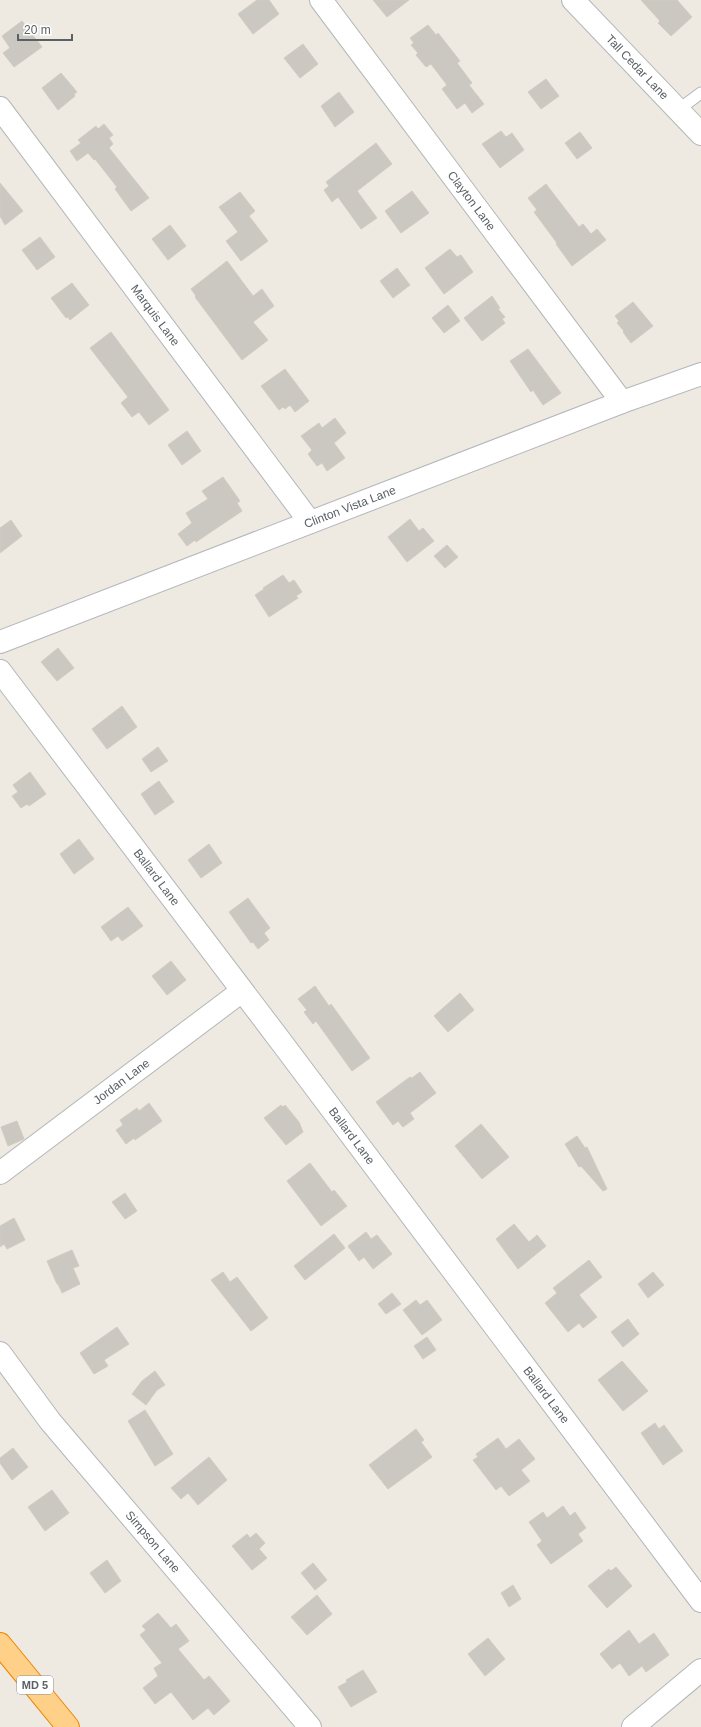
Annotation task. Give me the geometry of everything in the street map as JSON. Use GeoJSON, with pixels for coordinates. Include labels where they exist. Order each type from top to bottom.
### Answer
{"type":"FeatureCollection","features":[{"type":"Feature","properties":{"kind":"highway","name":"MD 5"},"geometry":{"type":"LineString","coordinates":[[0,1644],[68,1727]]}},
{"type":"Feature","properties":{"kind":"street","name":"Clayton Lane"},"geometry":{"type":"LineString","coordinates":[[321,0],[622,402]]}},
{"type":"Feature","properties":{"kind":"street","name":"Tall Cedar Lane"},"geometry":{"type":"LineString","coordinates":[[573,0],[701,134]]}},
{"type":"Feature","properties":{"kind":"street","name":"Marquis Lane"},"geometry":{"type":"LineString","coordinates":[[0,108],[310,522]]}},
{"type":"Feature","properties":{"kind":"street","name":"Clinton Vista Lane"},"geometry":{"type":"LineString","coordinates":[[0,642],[622,402],[701,374]]}},
{"type":"Feature","properties":{"kind":"street","name":"Ballard Lane"},"geometry":{"type":"LineString","coordinates":[[0,671],[701,1601]]}},
{"type":"Feature","properties":{"kind":"street","name":"Jordan Lane"},"geometry":{"type":"LineString","coordinates":[[0,1173],[242,991]]}},
{"type":"Feature","properties":{"kind":"street","name":"Simpson Lane"},"geometry":{"type":"LineString","coordinates":[[0,1353],[50,1421],[310,1727]]}},
{"type":"Feature","properties":{"kind":"street"},"geometry":{"type":"LineString","coordinates":[[633,1727],[701,1670]]}},
{"type":"Feature","properties":{"kind":"lane"},"geometry":{"type":"LineString","coordinates":[[678,110],[701,93]]}},
{"type":"Feature","properties":{"kind":"building"},"geometry":{"type":"Polygon","coordinates":[[[257,0],[269,0],[279,14],[253,34],[238,14],[257,0]]]}},
{"type":"Feature","properties":{"kind":"building"},"geometry":{"type":"Polygon","coordinates":[[[373,0],[409,0],[387,17],[373,0]]]}},
{"type":"Feature","properties":{"kind":"building"},"geometry":{"type":"Polygon","coordinates":[[[641,0],[677,0],[692,17],[671,36],[658,23],[660,21],[641,0]]]}},
{"type":"Feature","properties":{"kind":"building"},"geometry":{"type":"Polygon","coordinates":[[[22,21],[42,47],[14,67],[3,53],[10,48],[2,36],[22,21]]]}},
{"type":"Feature","properties":{"kind":"building"},"geometry":{"type":"Polygon","coordinates":[[[428,25],[436,35],[438,33],[460,61],[457,63],[472,83],[469,85],[484,104],[472,113],[465,103],[457,109],[442,89],[447,85],[431,64],[426,67],[416,55],[418,53],[411,45],[414,43],[410,38],[428,25]]]}},
{"type":"Feature","properties":{"kind":"building"},"geometry":{"type":"Polygon","coordinates":[[[303,44],[318,64],[300,78],[284,58],[303,44]]]}},
{"type":"Feature","properties":{"kind":"building"},"geometry":{"type":"Polygon","coordinates":[[[61,73],[77,92],[74,94],[75,96],[58,110],[42,88],[61,73]]]}},
{"type":"Feature","properties":{"kind":"building"},"geometry":{"type":"Polygon","coordinates":[[[546,79],[559,96],[541,109],[528,92],[546,79]]]}},
{"type":"Feature","properties":{"kind":"building"},"geometry":{"type":"Polygon","coordinates":[[[339,92],[354,112],[335,127],[321,106],[339,92]]]}},
{"type":"Feature","properties":{"kind":"building"},"geometry":{"type":"Polygon","coordinates":[[[104,124],[113,135],[109,138],[113,144],[109,148],[149,198],[131,211],[115,189],[117,187],[95,159],[94,160],[88,153],[77,161],[70,151],[81,143],[78,140],[96,126],[98,129],[104,124]]]}},
{"type":"Feature","properties":{"kind":"building"},"geometry":{"type":"Polygon","coordinates":[[[501,131],[506,137],[512,133],[524,150],[500,168],[482,144],[501,131]]]}},
{"type":"Feature","properties":{"kind":"building"},"geometry":{"type":"Polygon","coordinates":[[[580,132],[592,148],[577,159],[565,143],[580,132]]]}},
{"type":"Feature","properties":{"kind":"building"},"geometry":{"type":"Polygon","coordinates":[[[376,143],[392,164],[357,191],[377,218],[361,229],[338,197],[332,202],[324,190],[329,186],[326,182],[376,143]]]}},
{"type":"Feature","properties":{"kind":"building"},"geometry":{"type":"Polygon","coordinates":[[[0,183],[23,211],[5,225],[0,216],[0,183]]]}},
{"type":"Feature","properties":{"kind":"building"},"geometry":{"type":"Polygon","coordinates":[[[546,184],[579,227],[583,224],[591,234],[597,229],[606,240],[572,266],[534,212],[537,210],[528,198],[546,184]]]}},
{"type":"Feature","properties":{"kind":"building"},"geometry":{"type":"Polygon","coordinates":[[[412,191],[429,213],[401,233],[385,211],[412,191]]]}},
{"type":"Feature","properties":{"kind":"building"},"geometry":{"type":"Polygon","coordinates":[[[240,192],[255,211],[249,216],[268,241],[241,261],[226,241],[238,232],[219,207],[240,192]]]}},
{"type":"Feature","properties":{"kind":"building"},"geometry":{"type":"Polygon","coordinates":[[[170,225],[186,246],[168,260],[152,239],[170,225]]]}},
{"type":"Feature","properties":{"kind":"building"},"geometry":{"type":"Polygon","coordinates":[[[40,237],[55,257],[37,270],[22,250],[40,237]]]}},
{"type":"Feature","properties":{"kind":"building"},"geometry":{"type":"Polygon","coordinates":[[[450,249],[457,257],[461,255],[473,272],[444,294],[425,268],[450,249]]]}},
{"type":"Feature","properties":{"kind":"building"},"geometry":{"type":"Polygon","coordinates":[[[227,261],[253,296],[262,289],[274,306],[253,322],[268,340],[242,360],[195,297],[196,296],[191,289],[227,261]]]}},
{"type":"Feature","properties":{"kind":"building"},"geometry":{"type":"Polygon","coordinates":[[[397,268],[410,285],[393,298],[380,281],[397,268]]]}},
{"type":"Feature","properties":{"kind":"building"},"geometry":{"type":"Polygon","coordinates":[[[72,283],[89,305],[70,320],[68,317],[66,318],[51,298],[72,283]]]}},
{"type":"Feature","properties":{"kind":"building"},"geometry":{"type":"Polygon","coordinates":[[[492,296],[500,308],[498,309],[505,317],[502,319],[505,323],[482,341],[464,318],[492,296]]]}},
{"type":"Feature","properties":{"kind":"building"},"geometry":{"type":"Polygon","coordinates":[[[633,302],[653,326],[631,343],[617,323],[619,321],[615,316],[633,302]]]}},
{"type":"Feature","properties":{"kind":"building"},"geometry":{"type":"Polygon","coordinates":[[[448,305],[460,321],[444,333],[432,318],[448,305]]]}},
{"type":"Feature","properties":{"kind":"building"},"geometry":{"type":"Polygon","coordinates":[[[111,332],[169,410],[149,425],[139,412],[132,417],[121,403],[128,397],[90,348],[111,332]]]}},
{"type":"Feature","properties":{"kind":"building"},"geometry":{"type":"Polygon","coordinates":[[[528,349],[561,393],[543,405],[533,390],[531,392],[510,361],[528,349]]]}},
{"type":"Feature","properties":{"kind":"building"},"geometry":{"type":"Polygon","coordinates":[[[285,369],[309,401],[295,412],[290,405],[285,409],[283,407],[279,410],[261,386],[285,369]]]}},
{"type":"Feature","properties":{"kind":"building"},"geometry":{"type":"Polygon","coordinates":[[[335,418],[346,433],[334,443],[345,458],[327,471],[322,463],[317,466],[308,454],[312,450],[301,436],[319,423],[322,428],[335,418]]]}},
{"type":"Feature","properties":{"kind":"building"},"geometry":{"type":"Polygon","coordinates":[[[187,431],[201,451],[182,465],[168,445],[187,431]]]}},
{"type":"Feature","properties":{"kind":"building"},"geometry":{"type":"Polygon","coordinates":[[[223,477],[240,501],[237,503],[242,511],[196,542],[195,540],[187,546],[178,534],[192,523],[186,513],[208,499],[202,491],[223,477]]]}},
{"type":"Feature","properties":{"kind":"building"},"geometry":{"type":"Polygon","coordinates":[[[410,519],[419,531],[423,528],[434,541],[407,562],[388,537],[410,519]]]}},
{"type":"Feature","properties":{"kind":"building"},"geometry":{"type":"Polygon","coordinates":[[[11,520],[22,536],[0,553],[0,528],[11,520]]]}},
{"type":"Feature","properties":{"kind":"building"},"geometry":{"type":"Polygon","coordinates":[[[447,545],[458,557],[445,568],[434,556],[447,545]]]}},
{"type":"Feature","properties":{"kind":"building"},"geometry":{"type":"Polygon","coordinates":[[[283,575],[289,583],[294,580],[302,592],[296,596],[298,598],[269,617],[255,595],[283,575]]]}},
{"type":"Feature","properties":{"kind":"building"},"geometry":{"type":"Polygon","coordinates":[[[58,648],[74,668],[57,681],[41,662],[58,648]]]}},
{"type":"Feature","properties":{"kind":"building"},"geometry":{"type":"Polygon","coordinates":[[[122,706],[137,727],[107,749],[92,729],[122,706]]]}},
{"type":"Feature","properties":{"kind":"building"},"geometry":{"type":"Polygon","coordinates":[[[158,747],[168,761],[151,772],[142,759],[158,747]]]}},
{"type":"Feature","properties":{"kind":"building"},"geometry":{"type":"Polygon","coordinates":[[[30,772],[46,794],[29,806],[27,804],[21,808],[12,796],[18,792],[13,785],[30,772]]]}},
{"type":"Feature","properties":{"kind":"building"},"geometry":{"type":"Polygon","coordinates":[[[159,781],[174,802],[155,815],[141,794],[159,781]]]}},
{"type":"Feature","properties":{"kind":"building"},"geometry":{"type":"Polygon","coordinates":[[[79,839],[94,859],[74,874],[60,854],[79,839]]]}},
{"type":"Feature","properties":{"kind":"building"},"geometry":{"type":"Polygon","coordinates":[[[209,844],[222,863],[201,878],[188,860],[209,844]]]}},
{"type":"Feature","properties":{"kind":"building"},"geometry":{"type":"Polygon","coordinates":[[[248,898],[270,928],[264,933],[269,940],[258,949],[253,942],[251,943],[229,912],[248,898]]]}},
{"type":"Feature","properties":{"kind":"building"},"geometry":{"type":"Polygon","coordinates":[[[128,907],[143,926],[122,941],[118,936],[111,941],[101,927],[128,907]]]}},
{"type":"Feature","properties":{"kind":"building"},"geometry":{"type":"Polygon","coordinates":[[[171,961],[186,980],[167,995],[152,976],[171,961]]]}},
{"type":"Feature","properties":{"kind":"building"},"geometry":{"type":"Polygon","coordinates":[[[315,986],[329,1006],[331,1004],[370,1058],[352,1071],[316,1021],[313,1024],[304,1012],[307,1010],[298,999],[315,986]]]}},
{"type":"Feature","properties":{"kind":"building"},"geometry":{"type":"Polygon","coordinates":[[[460,993],[474,1010],[448,1032],[434,1016],[460,993]]]}},
{"type":"Feature","properties":{"kind":"building"},"geometry":{"type":"Polygon","coordinates":[[[420,1072],[436,1093],[410,1113],[414,1119],[403,1127],[398,1121],[393,1125],[376,1102],[410,1077],[412,1078],[420,1072]]]}},
{"type":"Feature","properties":{"kind":"building"},"geometry":{"type":"Polygon","coordinates":[[[149,1103],[162,1121],[135,1140],[134,1138],[126,1144],[116,1130],[123,1125],[120,1120],[137,1108],[139,1111],[149,1103]]]}},
{"type":"Feature","properties":{"kind":"building"},"geometry":{"type":"Polygon","coordinates":[[[281,1105],[283,1107],[285,1105],[299,1122],[303,1132],[286,1145],[264,1118],[281,1105]]]}},
{"type":"Feature","properties":{"kind":"building"},"geometry":{"type":"Polygon","coordinates":[[[17,1121],[24,1139],[8,1146],[1,1127],[17,1121]]]}},
{"type":"Feature","properties":{"kind":"building"},"geometry":{"type":"Polygon","coordinates":[[[481,1124],[509,1157],[482,1179],[455,1146],[481,1124]]]}},
{"type":"Feature","properties":{"kind":"building"},"geometry":{"type":"Polygon","coordinates":[[[577,1136],[585,1148],[587,1147],[607,1189],[603,1191],[581,1166],[579,1167],[565,1144],[577,1136]]]}},
{"type":"Feature","properties":{"kind":"building"},"geometry":{"type":"Polygon","coordinates":[[[310,1163],[332,1192],[334,1190],[347,1206],[321,1226],[287,1181],[310,1163]]]}},
{"type":"Feature","properties":{"kind":"building"},"geometry":{"type":"Polygon","coordinates":[[[125,1193],[137,1211],[125,1219],[112,1202],[125,1193]]]}},
{"type":"Feature","properties":{"kind":"building"},"geometry":{"type":"Polygon","coordinates":[[[14,1218],[25,1240],[7,1249],[4,1244],[0,1247],[0,1226],[14,1218]]]}},
{"type":"Feature","properties":{"kind":"building"},"geometry":{"type":"Polygon","coordinates":[[[514,1224],[529,1242],[537,1235],[546,1246],[518,1269],[496,1239],[514,1224]]]}},
{"type":"Feature","properties":{"kind":"building"},"geometry":{"type":"Polygon","coordinates":[[[366,1232],[371,1239],[377,1235],[392,1254],[373,1269],[364,1257],[359,1261],[348,1246],[366,1232]]]}},
{"type":"Feature","properties":{"kind":"building"},"geometry":{"type":"Polygon","coordinates":[[[334,1234],[345,1248],[305,1280],[294,1266],[334,1234]]]}},
{"type":"Feature","properties":{"kind":"building"},"geometry":{"type":"Polygon","coordinates":[[[72,1250],[79,1266],[73,1268],[80,1284],[62,1293],[47,1261],[72,1250]]]}},
{"type":"Feature","properties":{"kind":"building"},"geometry":{"type":"Polygon","coordinates":[[[589,1260],[602,1277],[579,1295],[597,1317],[583,1328],[579,1323],[568,1332],[545,1303],[557,1293],[553,1288],[589,1260]]]}},
{"type":"Feature","properties":{"kind":"building"},"geometry":{"type":"Polygon","coordinates":[[[223,1272],[230,1282],[237,1277],[268,1318],[251,1331],[211,1280],[223,1272]]]}},
{"type":"Feature","properties":{"kind":"building"},"geometry":{"type":"Polygon","coordinates":[[[653,1272],[664,1285],[648,1298],[638,1284],[653,1272]]]}},
{"type":"Feature","properties":{"kind":"building"},"geometry":{"type":"Polygon","coordinates":[[[392,1293],[401,1304],[386,1314],[378,1304],[392,1293]]]}},
{"type":"Feature","properties":{"kind":"building"},"geometry":{"type":"Polygon","coordinates":[[[416,1300],[420,1305],[427,1300],[442,1320],[422,1335],[403,1310],[416,1300]]]}},
{"type":"Feature","properties":{"kind":"building"},"geometry":{"type":"Polygon","coordinates":[[[628,1319],[639,1334],[623,1347],[611,1332],[628,1319]]]}},
{"type":"Feature","properties":{"kind":"building"},"geometry":{"type":"Polygon","coordinates":[[[117,1327],[129,1344],[104,1360],[108,1366],[94,1374],[80,1353],[117,1327]]]}},
{"type":"Feature","properties":{"kind":"building"},"geometry":{"type":"Polygon","coordinates":[[[427,1337],[436,1350],[423,1359],[414,1346],[427,1337]]]}},
{"type":"Feature","properties":{"kind":"building"},"geometry":{"type":"Polygon","coordinates":[[[622,1361],[648,1391],[623,1411],[598,1380],[622,1361]]]}},
{"type":"Feature","properties":{"kind":"building"},"geometry":{"type":"Polygon","coordinates":[[[155,1371],[165,1385],[157,1390],[146,1405],[132,1394],[142,1381],[155,1371]]]}},
{"type":"Feature","properties":{"kind":"building"},"geometry":{"type":"Polygon","coordinates":[[[145,1410],[173,1454],[155,1466],[128,1421],[145,1410]]]}},
{"type":"Feature","properties":{"kind":"building"},"geometry":{"type":"Polygon","coordinates":[[[655,1423],[659,1429],[664,1425],[683,1451],[663,1465],[641,1433],[655,1423]]]}},
{"type":"Feature","properties":{"kind":"building"},"geometry":{"type":"Polygon","coordinates":[[[416,1429],[424,1440],[421,1442],[432,1457],[388,1489],[369,1465],[416,1429]]]}},
{"type":"Feature","properties":{"kind":"building"},"geometry":{"type":"Polygon","coordinates":[[[498,1438],[506,1449],[519,1439],[535,1459],[521,1470],[530,1481],[509,1496],[501,1486],[496,1490],[473,1460],[478,1457],[476,1454],[498,1438]]]}},
{"type":"Feature","properties":{"kind":"building"},"geometry":{"type":"Polygon","coordinates":[[[13,1448],[28,1467],[12,1480],[0,1463],[0,1458],[13,1448]]]}},
{"type":"Feature","properties":{"kind":"building"},"geometry":{"type":"Polygon","coordinates":[[[209,1457],[227,1480],[198,1505],[188,1493],[181,1499],[171,1488],[209,1457]]]}},
{"type":"Feature","properties":{"kind":"building"},"geometry":{"type":"Polygon","coordinates":[[[52,1490],[69,1513],[45,1531],[28,1507],[52,1490]]]}},
{"type":"Feature","properties":{"kind":"building"},"geometry":{"type":"Polygon","coordinates":[[[563,1506],[570,1516],[575,1512],[586,1528],[578,1534],[583,1541],[551,1564],[537,1545],[542,1541],[529,1522],[543,1512],[547,1518],[563,1506]]]}},
{"type":"Feature","properties":{"kind":"building"},"geometry":{"type":"Polygon","coordinates":[[[256,1533],[265,1543],[259,1549],[267,1558],[252,1570],[232,1546],[247,1534],[250,1538],[256,1533]]]}},
{"type":"Feature","properties":{"kind":"building"},"geometry":{"type":"Polygon","coordinates":[[[107,1560],[121,1581],[105,1593],[90,1573],[107,1560]]]}},
{"type":"Feature","properties":{"kind":"building"},"geometry":{"type":"Polygon","coordinates":[[[313,1563],[327,1580],[315,1590],[301,1573],[313,1563]]]}},
{"type":"Feature","properties":{"kind":"building"},"geometry":{"type":"Polygon","coordinates":[[[616,1567],[632,1586],[607,1608],[588,1586],[609,1569],[611,1571],[616,1567]]]}},
{"type":"Feature","properties":{"kind":"building"},"geometry":{"type":"Polygon","coordinates":[[[513,1585],[521,1599],[509,1607],[501,1593],[513,1585]]]}},
{"type":"Feature","properties":{"kind":"building"},"geometry":{"type":"Polygon","coordinates":[[[317,1595],[332,1614],[307,1635],[291,1617],[317,1595]]]}},
{"type":"Feature","properties":{"kind":"building"},"geometry":{"type":"Polygon","coordinates":[[[158,1613],[171,1628],[176,1624],[189,1641],[178,1649],[204,1680],[209,1676],[230,1701],[214,1715],[208,1708],[193,1720],[171,1692],[155,1704],[143,1688],[158,1676],[154,1668],[162,1663],[140,1635],[146,1630],[142,1626],[158,1613]]]}},
{"type":"Feature","properties":{"kind":"building"},"geometry":{"type":"Polygon","coordinates":[[[629,1630],[639,1644],[654,1633],[669,1655],[646,1672],[642,1666],[629,1676],[620,1663],[612,1669],[600,1654],[629,1630]]]}},
{"type":"Feature","properties":{"kind":"building"},"geometry":{"type":"Polygon","coordinates":[[[488,1638],[505,1659],[485,1676],[468,1654],[488,1638]]]}},
{"type":"Feature","properties":{"kind":"building"},"geometry":{"type":"Polygon","coordinates":[[[363,1670],[377,1692],[351,1707],[338,1687],[347,1682],[346,1680],[363,1670]]]}}]}
